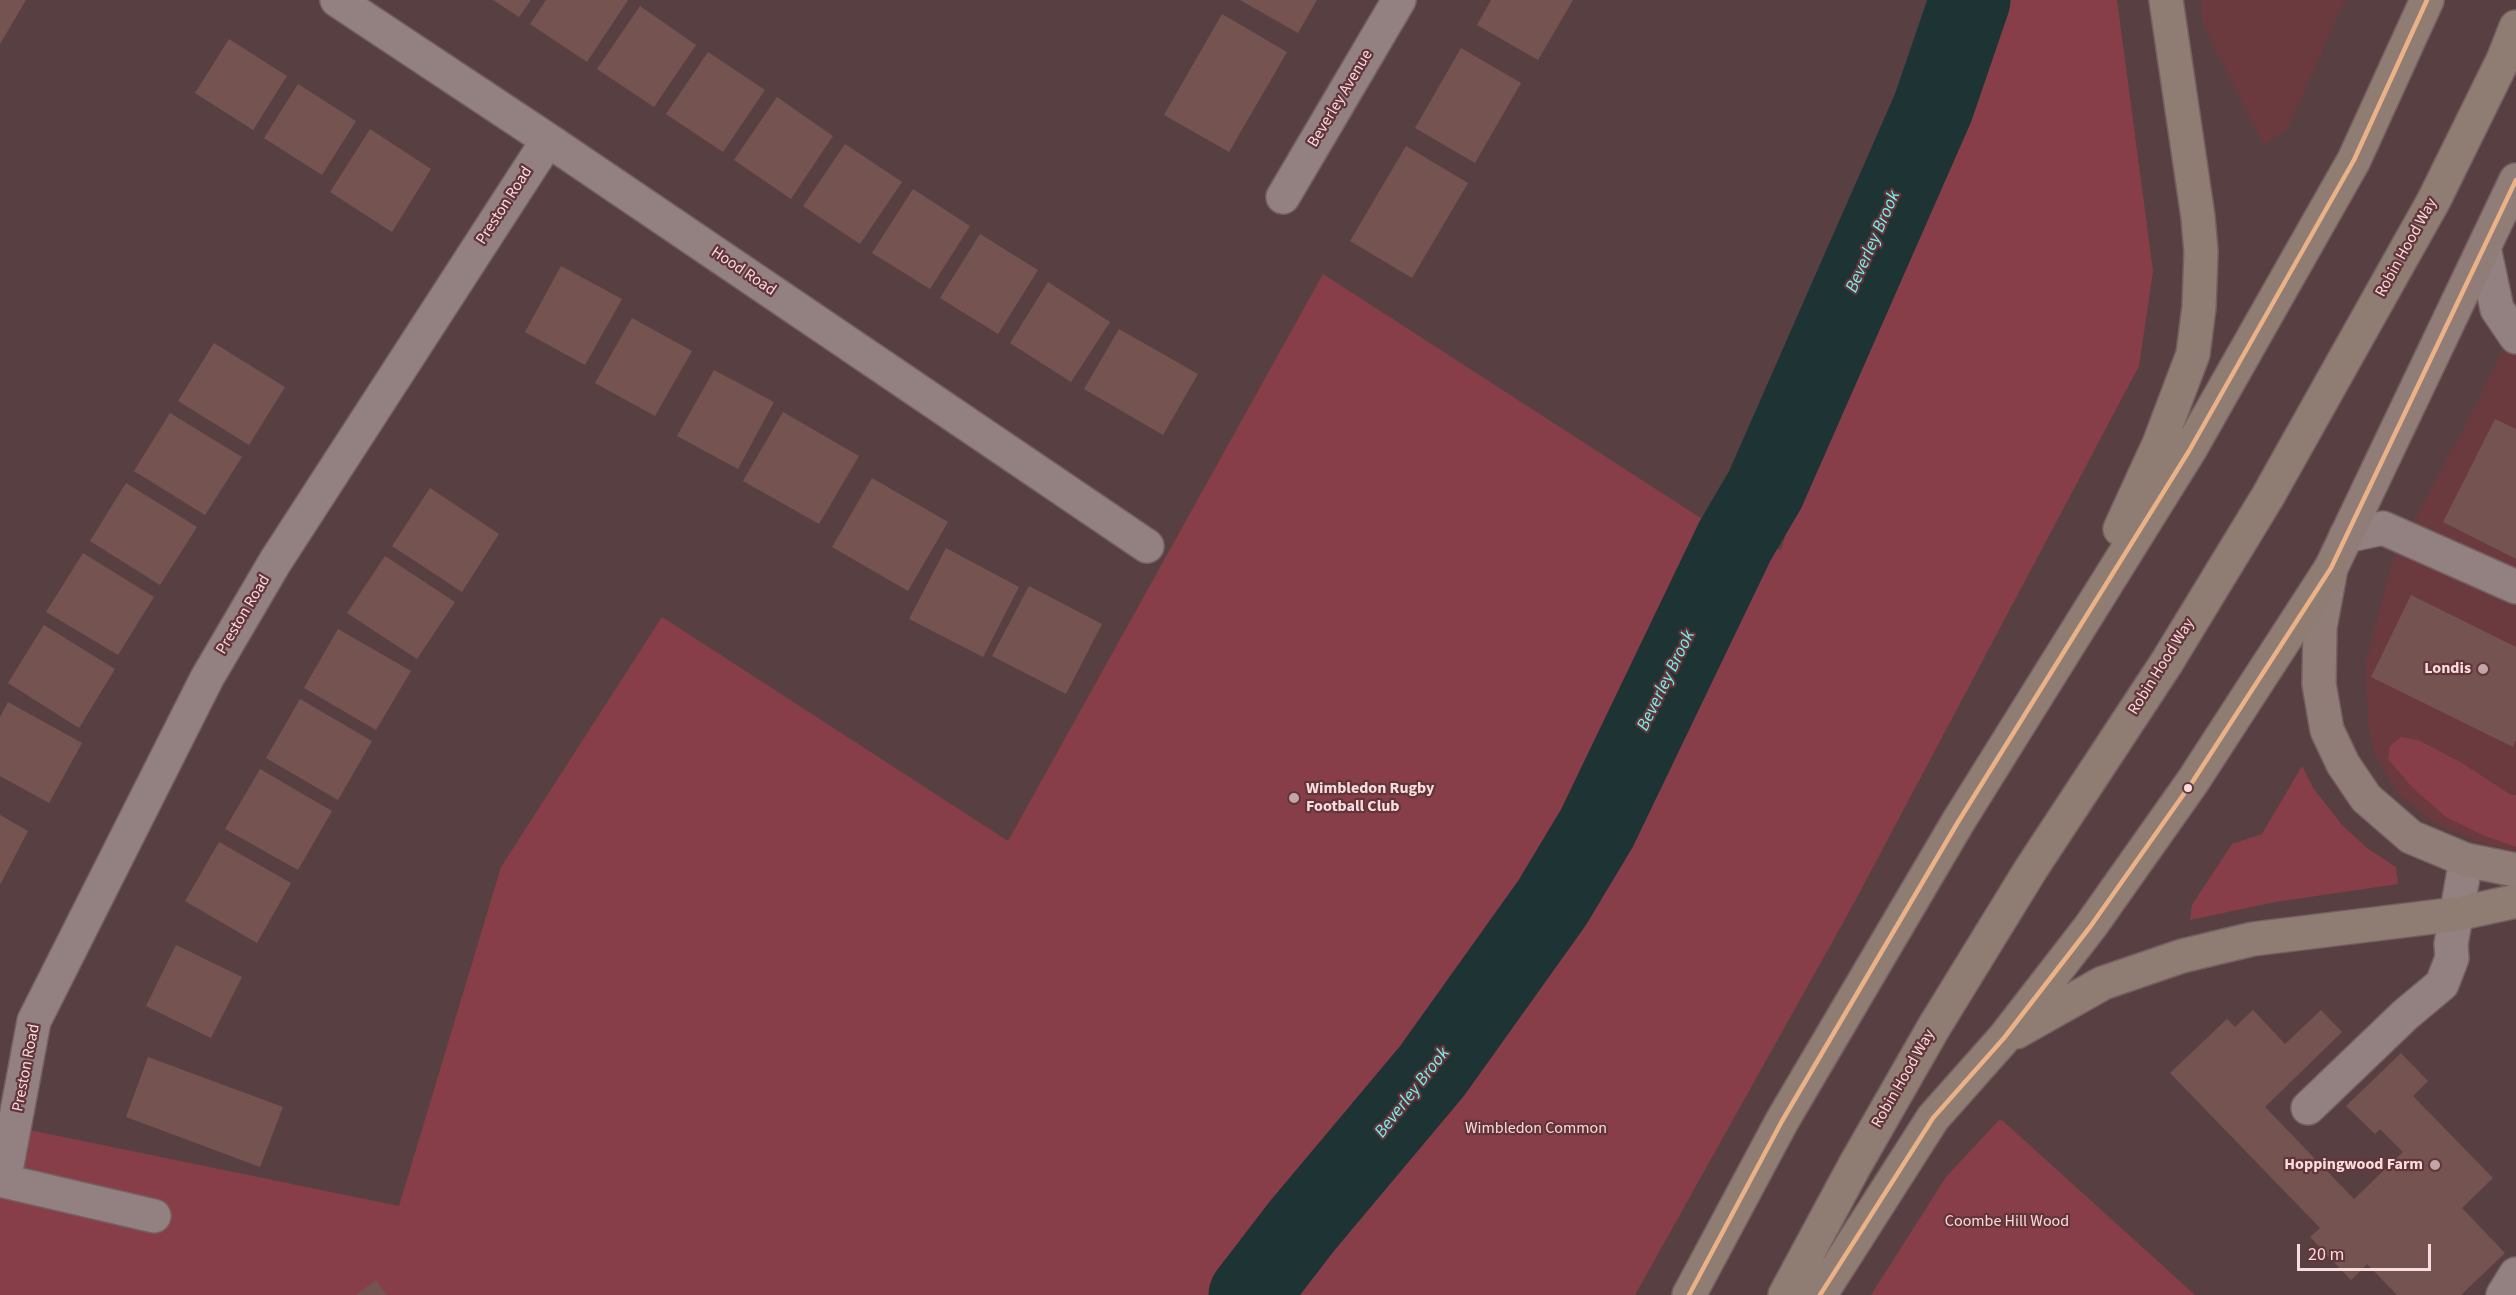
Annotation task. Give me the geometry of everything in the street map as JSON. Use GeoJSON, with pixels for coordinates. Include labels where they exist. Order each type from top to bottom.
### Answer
{"type":"FeatureCollection","features":[{"type":"Feature","properties":{"kind":"highway"},"geometry":{"type":"LineString","coordinates":[[2058,662],[2159,444],[2193,354],[2199,307],[2201,252],[2198,217],[2166,0]]}},
{"type":"Feature","properties":{"kind":"highway"},"geometry":{"type":"LineString","coordinates":[[1689,1295],[1782,1121],[1958,822],[2189,451],[2354,160],[2426,1]]}},
{"type":"Feature","properties":{"kind":"highway","name":"Robin Hood Way"},"geometry":{"type":"LineString","coordinates":[[1785,1295],[1934,1027],[2031,869],[2167,662],[2268,496],[2434,200],[2503,60],[2516,27]]}},
{"type":"Feature","properties":{"kind":"highway"},"geometry":{"type":"LineString","coordinates":[[1820,1295],[1932,1118],[2004,1038],[2090,927],[2193,781],[2331,568]]}},
{"type":"Feature","properties":{"kind":"highway"},"geometry":{"type":"LineString","coordinates":[[2004,1038],[2103,982],[2182,956],[2253,939],[2457,914],[2516,901]]}},
{"type":"Feature","properties":{"kind":"main road"},"geometry":{"type":"LineString","coordinates":[[2516,180],[2331,568],[2320,627],[2319,684],[2327,730],[2343,764],[2366,798],[2411,837],[2466,860],[2516,870]]}},
{"type":"Feature","properties":{"kind":"street","name":"Hood Road"},"geometry":{"type":"LineString","coordinates":[[337,0],[548,140],[1147,546]]}},
{"type":"Feature","properties":{"kind":"street","name":"Beverley Avenue"},"geometry":{"type":"LineString","coordinates":[[1283,197],[1399,0]]}},
{"type":"Feature","properties":{"kind":"street","name":"Preston Road"},"geometry":{"type":"LineString","coordinates":[[2,1180],[15,1127],[34,1021],[207,678],[275,562],[548,140]]}},
{"type":"Feature","properties":{"kind":"street"},"geometry":{"type":"LineString","coordinates":[[2484,248],[2497,309],[2516,337]]}},
{"type":"Feature","properties":{"kind":"street"},"geometry":{"type":"LineString","coordinates":[[2346,536],[2384,528],[2514,582]]}},
{"type":"Feature","properties":{"kind":"street"},"geometry":{"type":"LineString","coordinates":[[2308,1108],[2405,1015],[2442,984],[2452,958],[2451,944],[2466,860]]}},
{"type":"Feature","properties":{"kind":"street"},"geometry":{"type":"LineString","coordinates":[[2,1180],[154,1216]]}},
{"type":"Feature","properties":{"kind":"street"},"geometry":{"type":"LineString","coordinates":[[2503,1295],[2516,1274]]}},
{"type":"Feature","properties":{"kind":"shaded area"},"geometry":{"type":"Polygon","coordinates":[[[2201,0],[2345,0],[2287,129],[2264,145],[2203,25],[2201,0]]]}},
{"type":"Feature","properties":{"kind":"shaded area"},"geometry":{"type":"Polygon","coordinates":[[[2516,320],[2516,851],[2477,842],[2434,822],[2400,796],[2375,755],[2368,725],[2366,663],[2392,562],[2473,411],[2516,320]]]}},
{"type":"Feature","properties":{"kind":"green space","name":"Wimbledon Rugby Football Club"},"geometry":{"type":"Polygon","coordinates":[[[1995,0],[2117,0],[2153,271],[2139,366],[1854,903],[1635,1295],[0,1295],[0,1124],[399,1206],[501,867],[662,617],[1008,841],[1323,274],[1699,517],[1781,550],[1789,525],[1725,490],[1874,141],[1931,165],[1995,0]]]}},
{"type":"Feature","properties":{"kind":"green space"},"geometry":{"type":"Polygon","coordinates":[[[2401,737],[2418,740],[2462,763],[2511,795],[2516,795],[2516,847],[2485,836],[2446,817],[2412,787],[2388,759],[2390,746],[2401,737]]]}},
{"type":"Feature","properties":{"kind":"green space"},"geometry":{"type":"Polygon","coordinates":[[[2302,766],[2313,788],[2342,825],[2367,848],[2396,867],[2398,884],[2275,902],[2190,920],[2192,905],[2232,844],[2262,834],[2302,766]]]}},
{"type":"Feature","properties":{"kind":"green space","name":"Coombe Hill Wood"},"geometry":{"type":"Polygon","coordinates":[[[1999,1120],[2003,1121],[2195,1295],[1871,1295],[1946,1177],[1999,1120]]]}},
{"type":"Feature","properties":{"kind":"building"},"geometry":{"type":"Polygon","coordinates":[[[0,0],[26,0],[0,44],[0,0]]]}},
{"type":"Feature","properties":{"kind":"building"},"geometry":{"type":"Polygon","coordinates":[[[493,0],[531,0],[519,17],[493,0]]]}},
{"type":"Feature","properties":{"kind":"building"},"geometry":{"type":"Polygon","coordinates":[[[546,0],[628,0],[587,62],[530,24],[546,0]]]}},
{"type":"Feature","properties":{"kind":"building"},"geometry":{"type":"Polygon","coordinates":[[[1240,0],[1317,0],[1298,33],[1240,0]]]}},
{"type":"Feature","properties":{"kind":"building"},"geometry":{"type":"Polygon","coordinates":[[[1491,0],[1573,0],[1538,60],[1477,25],[1491,0]]]}},
{"type":"Feature","properties":{"kind":"building"},"geometry":{"type":"Polygon","coordinates":[[[640,6],[696,45],[654,107],[597,69],[640,6]]]}},
{"type":"Feature","properties":{"kind":"building"},"geometry":{"type":"Polygon","coordinates":[[[1222,14],[1287,52],[1229,152],[1164,115],[1222,14]]]}},
{"type":"Feature","properties":{"kind":"building"},"geometry":{"type":"Polygon","coordinates":[[[229,39],[287,76],[253,130],[195,93],[229,39]]]}},
{"type":"Feature","properties":{"kind":"building"},"geometry":{"type":"Polygon","coordinates":[[[1461,48],[1521,83],[1475,163],[1415,128],[1461,48]]]}},
{"type":"Feature","properties":{"kind":"building"},"geometry":{"type":"Polygon","coordinates":[[[708,52],[765,90],[723,152],[666,114],[708,52]]]}},
{"type":"Feature","properties":{"kind":"building"},"geometry":{"type":"Polygon","coordinates":[[[298,84],[356,121],[322,175],[264,138],[298,84]]]}},
{"type":"Feature","properties":{"kind":"building"},"geometry":{"type":"Polygon","coordinates":[[[777,97],[833,136],[791,199],[734,160],[777,97]]]}},
{"type":"Feature","properties":{"kind":"building"},"geometry":{"type":"Polygon","coordinates":[[[370,129],[431,169],[392,232],[330,192],[370,129]]]}},
{"type":"Feature","properties":{"kind":"building"},"geometry":{"type":"Polygon","coordinates":[[[845,144],[902,182],[860,244],[803,206],[845,144]]]}},
{"type":"Feature","properties":{"kind":"building"},"geometry":{"type":"Polygon","coordinates":[[[1406,146],[1468,183],[1412,278],[1350,241],[1406,146]]]}},
{"type":"Feature","properties":{"kind":"building"},"geometry":{"type":"Polygon","coordinates":[[[913,189],[970,226],[930,289],[872,253],[913,189]]]}},
{"type":"Feature","properties":{"kind":"building"},"geometry":{"type":"Polygon","coordinates":[[[980,234],[1038,270],[998,334],[940,298],[980,234]]]}},
{"type":"Feature","properties":{"kind":"building"},"geometry":{"type":"Polygon","coordinates":[[[561,266],[622,299],[585,365],[525,332],[561,266]]]}},
{"type":"Feature","properties":{"kind":"building"},"geometry":{"type":"Polygon","coordinates":[[[1048,282],[1110,322],[1071,382],[1010,343],[1048,282]]]}},
{"type":"Feature","properties":{"kind":"building"},"geometry":{"type":"Polygon","coordinates":[[[632,318],[692,351],[655,416],[595,383],[632,318]]]}},
{"type":"Feature","properties":{"kind":"building"},"geometry":{"type":"Polygon","coordinates":[[[1119,329],[1198,374],[1163,435],[1084,389],[1119,329]]]}},
{"type":"Feature","properties":{"kind":"building"},"geometry":{"type":"Polygon","coordinates":[[[214,343],[285,387],[249,445],[178,401],[214,343]]]}},
{"type":"Feature","properties":{"kind":"building"},"geometry":{"type":"Polygon","coordinates":[[[714,370],[774,402],[738,469],[677,436],[714,370]]]}},
{"type":"Feature","properties":{"kind":"building"},"geometry":{"type":"Polygon","coordinates":[[[783,412],[859,456],[819,524],[743,481],[783,412]]]}},
{"type":"Feature","properties":{"kind":"building"},"geometry":{"type":"Polygon","coordinates":[[[170,413],[242,457],[205,515],[134,471],[170,413]]]}},
{"type":"Feature","properties":{"kind":"building"},"geometry":{"type":"Polygon","coordinates":[[[2495,419],[2516,429],[2516,559],[2443,522],[2495,419]]]}},
{"type":"Feature","properties":{"kind":"building"},"geometry":{"type":"Polygon","coordinates":[[[872,478],[948,522],[908,591],[832,547],[872,478]]]}},
{"type":"Feature","properties":{"kind":"building"},"geometry":{"type":"Polygon","coordinates":[[[126,483],[197,527],[160,585],[90,541],[126,483]]]}},
{"type":"Feature","properties":{"kind":"building"},"geometry":{"type":"Polygon","coordinates":[[[430,488],[499,534],[462,592],[392,546],[430,488]]]}},
{"type":"Feature","properties":{"kind":"building"},"geometry":{"type":"Polygon","coordinates":[[[946,548],[1019,587],[983,657],[909,619],[946,548]]]}},
{"type":"Feature","properties":{"kind":"building"},"geometry":{"type":"Polygon","coordinates":[[[83,553],[154,597],[118,655],[46,612],[83,553]]]}},
{"type":"Feature","properties":{"kind":"building"},"geometry":{"type":"Polygon","coordinates":[[[385,556],[455,602],[417,659],[347,613],[385,556]]]}},
{"type":"Feature","properties":{"kind":"building"},"geometry":{"type":"Polygon","coordinates":[[[1029,586],[1102,624],[1066,694],[992,656],[1029,586]]]}},
{"type":"Feature","properties":{"kind":"building"},"geometry":{"type":"Polygon","coordinates":[[[2411,595],[2516,647],[2516,740],[2513,747],[2371,677],[2411,595]]]}},
{"type":"Feature","properties":{"kind":"building"},"geometry":{"type":"Polygon","coordinates":[[[44,625],[115,669],[79,728],[8,683],[44,625]]]}},
{"type":"Feature","properties":{"kind":"building"},"geometry":{"type":"Polygon","coordinates":[[[338,629],[411,671],[376,730],[304,688],[338,629]]]}},
{"type":"Feature","properties":{"kind":"building"},"geometry":{"type":"Polygon","coordinates":[[[300,699],[372,741],[338,800],[266,758],[300,699]]]}},
{"type":"Feature","properties":{"kind":"building"},"geometry":{"type":"Polygon","coordinates":[[[8,702],[82,743],[49,803],[0,776],[0,717],[8,702]]]}},
{"type":"Feature","properties":{"kind":"building"},"geometry":{"type":"Polygon","coordinates":[[[260,769],[332,811],[298,870],[225,829],[260,769]]]}},
{"type":"Feature","properties":{"kind":"building"},"geometry":{"type":"Polygon","coordinates":[[[0,815],[28,831],[0,885],[0,815]]]}},
{"type":"Feature","properties":{"kind":"building"},"geometry":{"type":"Polygon","coordinates":[[[219,842],[291,883],[257,943],[185,901],[219,842]]]}},
{"type":"Feature","properties":{"kind":"building"},"geometry":{"type":"Polygon","coordinates":[[[176,945],[242,977],[211,1038],[146,1006],[176,945]]]}},
{"type":"Feature","properties":{"kind":"building","name":"Hoppingwood Farm"},"geometry":{"type":"Polygon","coordinates":[[[2253,1010],[2285,1044],[2321,1010],[2342,1032],[2265,1107],[2354,1199],[2403,1152],[2380,1129],[2375,1134],[2346,1106],[2401,1053],[2428,1081],[2413,1096],[2493,1178],[2462,1208],[2505,1253],[2461,1295],[2397,1295],[2367,1264],[2351,1280],[2310,1237],[2320,1228],[2170,1073],[2227,1019],[2235,1027],[2253,1010]]]}},
{"type":"Feature","properties":{"kind":"building"},"geometry":{"type":"Polygon","coordinates":[[[148,1057],[283,1107],[260,1167],[126,1117],[148,1057]]]}},
{"type":"Feature","properties":{"kind":"building"},"geometry":{"type":"Polygon","coordinates":[[[376,1280],[387,1295],[356,1295],[376,1280]]]}},
{"type":"Feature","properties":{"kind":"waterway","name":"Beverley Brook"},"geometry":{"type":"LineString","coordinates":[[1249,1295],[1302,1226],[1432,1071],[1552,903],[1597,828],[1735,541],[1765,490],[1933,108],[1970,0]]}},
{"type":"Feature","properties":{"kind":"transit line"},"geometry":{"type":"LineString","coordinates":[[1689,1295],[1782,1121],[1958,822],[2189,451],[2354,160],[2427,0]]}},
{"type":"Feature","properties":{"kind":"transit line"},"geometry":{"type":"LineString","coordinates":[[1820,1295],[1933,1118],[2004,1038],[2090,927],[2193,781],[2331,568],[2516,180]]}},
{"type":"Feature","properties":{"kind":"place","name":"Londis"},"geometry":{"type":"Point","coordinates":[2483,669]}},
{"type":"Feature","properties":{"kind":"place","name":"Wimbledon Rugby Football Club"},"geometry":{"type":"Point","coordinates":[1294,798]}},
{"type":"Feature","properties":{"kind":"place","name":"Hoppingwood Farm"},"geometry":{"type":"Point","coordinates":[2435,1165]}},
{"type":"Feature","properties":{"kind":"park label","name":"Wimbledon Common"},"geometry":{"type":"Point","coordinates":[1536,1129]}}]}
